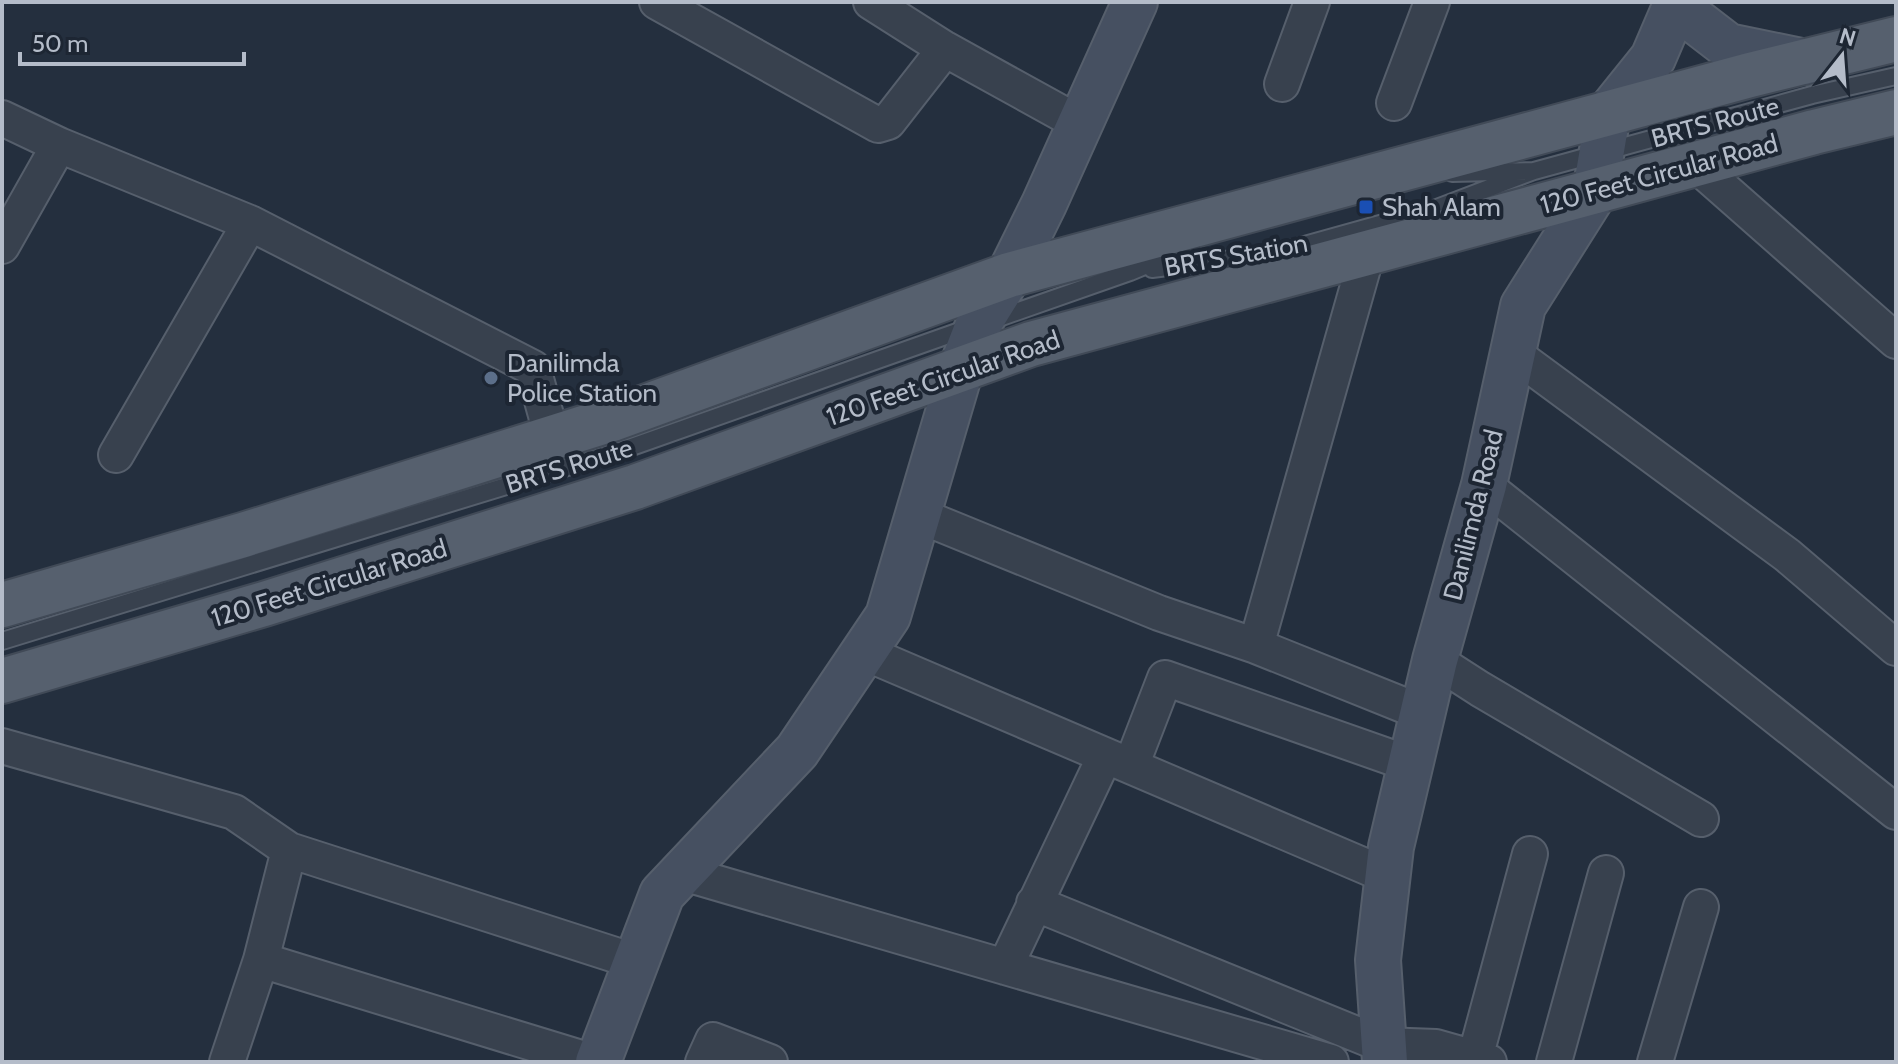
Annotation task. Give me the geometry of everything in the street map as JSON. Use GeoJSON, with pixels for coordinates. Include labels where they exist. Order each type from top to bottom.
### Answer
{"type":"FeatureCollection","features":[{"type":"Feature","properties":{"kind":"main road","name":"120 Feet Circular Road"},"geometry":{"type":"LineString","coordinates":[[2,681],[264,604],[635,487],[1031,344],[1367,254],[1806,62],[1896,39]]}},
{"type":"Feature","properties":{"kind":"main road","name":"120 Feet Circular Road"},"geometry":{"type":"LineString","coordinates":[[2,605],[257,531],[612,419],[1009,275],[1602,153],[1695,164],[1896,112]]}},
{"type":"Feature","properties":{"kind":"street"},"geometry":{"type":"LineString","coordinates":[[657,2],[878,125],[888,122],[945,49]]}},
{"type":"Feature","properties":{"kind":"street"},"geometry":{"type":"LineString","coordinates":[[871,2],[945,49],[1079,123]]}},
{"type":"Feature","properties":{"kind":"street"},"geometry":{"type":"LineString","coordinates":[[261,960],[596,1062],[662,894],[797,751],[888,616],[961,369],[978,325],[1009,275],[1044,204],[1135,2]]}},
{"type":"Feature","properties":{"kind":"street"},"geometry":{"type":"LineString","coordinates":[[1282,84],[1312,2]]}},
{"type":"Feature","properties":{"kind":"street"},"geometry":{"type":"LineString","coordinates":[[1394,103],[1432,2]]}},
{"type":"Feature","properties":{"kind":"street"},"geometry":{"type":"LineString","coordinates":[[1676,4],[1728,46],[1806,62]]}},
{"type":"Feature","properties":{"kind":"street","name":"Danilimda Road"},"geometry":{"type":"LineString","coordinates":[[1384,1054],[1378,960],[1391,847],[1435,660],[1484,485],[1523,306],[1653,58],[1676,4]]}},
{"type":"Feature","properties":{"kind":"street"},"geometry":{"type":"LineString","coordinates":[[2,118],[59,145],[250,223],[533,368],[549,426],[549,439]]}},
{"type":"Feature","properties":{"kind":"street"},"geometry":{"type":"LineString","coordinates":[[2,246],[59,145]]}},
{"type":"Feature","properties":{"kind":"street"},"geometry":{"type":"LineString","coordinates":[[1695,164],[1896,341]]}},
{"type":"Feature","properties":{"kind":"street"},"geometry":{"type":"LineString","coordinates":[[116,455],[250,223]]}},
{"type":"Feature","properties":{"kind":"street"},"geometry":{"type":"LineString","coordinates":[[1256,646],[1367,254]]}},
{"type":"Feature","properties":{"kind":"street"},"geometry":{"type":"LineString","coordinates":[[1513,353],[1787,555],[1896,648]]}},
{"type":"Feature","properties":{"kind":"street"},"geometry":{"type":"LineString","coordinates":[[1484,485],[1896,812]]}},
{"type":"Feature","properties":{"kind":"street"},"geometry":{"type":"LineString","coordinates":[[918,515],[1159,613],[1256,646],[1423,713]]}},
{"type":"Feature","properties":{"kind":"street"},"geometry":{"type":"LineString","coordinates":[[863,652],[1388,876]]}},
{"type":"Feature","properties":{"kind":"street"},"geometry":{"type":"LineString","coordinates":[[1435,660],[1701,819]]}},
{"type":"Feature","properties":{"kind":"street"},"geometry":{"type":"LineString","coordinates":[[1005,967],[1034,903],[1165,678],[1410,764]]}},
{"type":"Feature","properties":{"kind":"street"},"geometry":{"type":"LineString","coordinates":[[2,746],[234,812],[289,850],[637,962]]}},
{"type":"Feature","properties":{"kind":"street"},"geometry":{"type":"LineString","coordinates":[[227,1062],[261,960],[289,850]]}},
{"type":"Feature","properties":{"kind":"street"},"geometry":{"type":"LineString","coordinates":[[1034,903],[1384,1054],[1436,1047],[1482,1060],[1530,854]]}},
{"type":"Feature","properties":{"kind":"street"},"geometry":{"type":"LineString","coordinates":[[683,873],[1331,1062]]}},
{"type":"Feature","properties":{"kind":"street"},"geometry":{"type":"LineString","coordinates":[[1554,1062],[1606,873]]}},
{"type":"Feature","properties":{"kind":"street"},"geometry":{"type":"LineString","coordinates":[[1655,1062],[1701,907]]}},
{"type":"Feature","properties":{"kind":"street"},"geometry":{"type":"LineString","coordinates":[[703,1062],[713,1040],[770,1062]]}},
{"type":"Feature","properties":{"kind":"lane","name":"BRTS Route"},"geometry":{"type":"LineString","coordinates":[[1534,171],[1812,95],[1896,76]]}},
{"type":"Feature","properties":{"kind":"lane","name":"BRTS Station"},"geometry":{"type":"LineString","coordinates":[[1130,272],[1259,217],[1428,173],[1534,171]]}},
{"type":"Feature","properties":{"kind":"lane","name":"BRTS Station"},"geometry":{"type":"LineString","coordinates":[[1130,272],[1272,254],[1434,209],[1534,171]]}},
{"type":"Feature","properties":{"kind":"lane","name":"BRTS Route"},"geometry":{"type":"LineString","coordinates":[[2,641],[623,450],[1130,272]]}},
{"type":"Feature","properties":{"kind":"place","name":"Shah Alam"},"geometry":{"type":"Point","coordinates":[1366,207]}},
{"type":"Feature","properties":{"kind":"place","name":"Danilimda Police Station"},"geometry":{"type":"Point","coordinates":[491,378]}}]}
